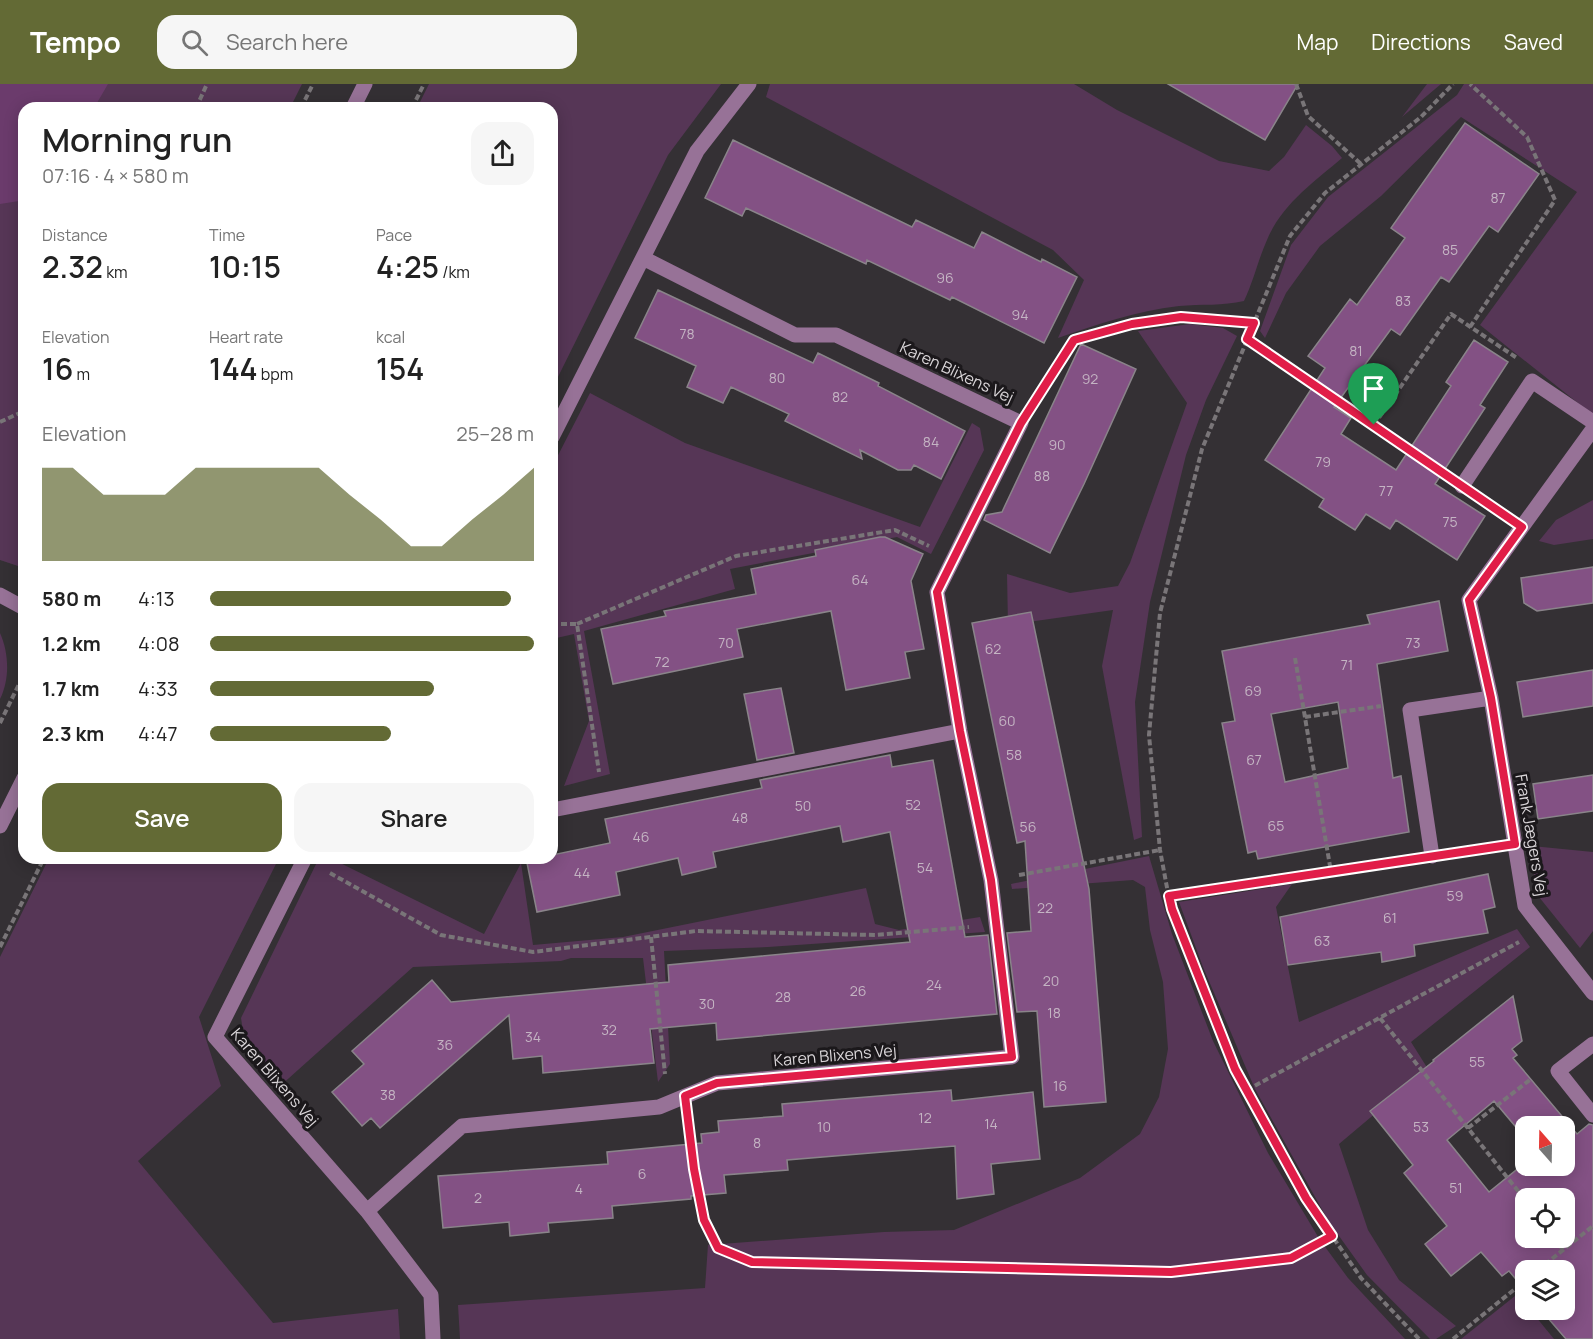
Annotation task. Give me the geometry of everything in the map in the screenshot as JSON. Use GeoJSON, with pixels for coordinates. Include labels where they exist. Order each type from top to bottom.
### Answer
{"type":"FeatureCollection","features":[{"type":"Feature","properties":{"kind":"street"},"geometry":{"type":"LineString","coordinates":[[356,102],[365,84]]}},
{"type":"Feature","properties":{"kind":"street"},"geometry":{"type":"LineString","coordinates":[[558,425],[697,151],[749,84]]}},
{"type":"Feature","properties":{"kind":"street","name":"Karen Blixens Vej"},"geometry":{"type":"LineString","coordinates":[[367,1211],[462,1126],[659,1107],[717,1083],[1012,1057],[991,880],[960,731],[937,592],[1021,423],[836,335],[795,335],[644,258]]}},
{"type":"Feature","properties":{"kind":"street"},"geometry":{"type":"LineString","coordinates":[[1462,486],[1532,381],[1593,422]]}},
{"type":"Feature","properties":{"kind":"street","name":"Frank Jægers Vej"},"geometry":{"type":"LineString","coordinates":[[1593,429],[1469,600],[1491,698],[1525,906],[1593,993]]}},
{"type":"Feature","properties":{"kind":"street"},"geometry":{"type":"LineString","coordinates":[[0,595],[18,605]]}},
{"type":"Feature","properties":{"kind":"street"},"geometry":{"type":"LineString","coordinates":[[1432,856],[1410,710],[1491,698]]}},
{"type":"Feature","properties":{"kind":"street"},"geometry":{"type":"LineString","coordinates":[[558,809],[960,731]]}},
{"type":"Feature","properties":{"kind":"street"},"geometry":{"type":"LineString","coordinates":[[0,826],[18,790]]}},
{"type":"Feature","properties":{"kind":"street","name":"Karen Blixens Vej"},"geometry":{"type":"LineString","coordinates":[[301,864],[215,1037],[367,1211],[431,1295],[433,1339]]}},
{"type":"Feature","properties":{"kind":"street"},"geometry":{"type":"LineString","coordinates":[[1593,1044],[1558,1071],[1593,1115]]}},
{"type":"Feature","properties":{"kind":"path"},"geometry":{"type":"LineString","coordinates":[[199,102],[207,84]]}},
{"type":"Feature","properties":{"kind":"path"},"geometry":{"type":"LineString","coordinates":[[304,102],[313,84]]}},
{"type":"Feature","properties":{"kind":"path"},"geometry":{"type":"LineString","coordinates":[[415,102],[424,84]]}},
{"type":"Feature","properties":{"kind":"path"},"geometry":{"type":"LineString","coordinates":[[1296,84],[1308,116],[1362,165]]}},
{"type":"Feature","properties":{"kind":"path"},"geometry":{"type":"LineString","coordinates":[[1419,1339],[1361,1278],[1306,1198],[1231,1058],[1172,909],[1160,849],[1149,735],[1160,613],[1202,448],[1290,236],[1325,194],[1421,117],[1453,84]]}},
{"type":"Feature","properties":{"kind":"path"},"geometry":{"type":"LineString","coordinates":[[1470,84],[1527,137],[1555,200],[1470,327]]}},
{"type":"Feature","properties":{"kind":"path"},"geometry":{"type":"LineString","coordinates":[[1374,425],[1451,314],[1515,357],[1532,381]]}},
{"type":"Feature","properties":{"kind":"path"},"geometry":{"type":"LineString","coordinates":[[1021,423],[1074,340],[1132,324],[1181,317],[1254,323]]}},
{"type":"Feature","properties":{"kind":"path"},"geometry":{"type":"LineString","coordinates":[[1247,339],[1522,527]]}},
{"type":"Feature","properties":{"kind":"path"},"geometry":{"type":"LineString","coordinates":[[0,422],[18,414]]}},
{"type":"Feature","properties":{"kind":"path"},"geometry":{"type":"LineString","coordinates":[[558,624],[577,624],[736,555],[895,530],[954,557]]}},
{"type":"Feature","properties":{"kind":"path"},"geometry":{"type":"LineString","coordinates":[[577,624],[603,800]]}},
{"type":"Feature","properties":{"kind":"path"},"geometry":{"type":"LineString","coordinates":[[1295,658],[1331,872]]}},
{"type":"Feature","properties":{"kind":"path"},"geometry":{"type":"LineString","coordinates":[[0,723],[18,686]]}},
{"type":"Feature","properties":{"kind":"path"},"geometry":{"type":"LineString","coordinates":[[1305,717],[1394,704],[1410,710]]}},
{"type":"Feature","properties":{"kind":"path"},"geometry":{"type":"LineString","coordinates":[[1169,896],[1515,844]]}},
{"type":"Feature","properties":{"kind":"path"},"geometry":{"type":"LineString","coordinates":[[991,880],[1160,849]]}},
{"type":"Feature","properties":{"kind":"path"},"geometry":{"type":"LineString","coordinates":[[0,947],[41,864]]}},
{"type":"Feature","properties":{"kind":"path"},"geometry":{"type":"LineString","coordinates":[[315,864],[441,935],[532,952],[696,931],[875,935],[996,925]]}},
{"type":"Feature","properties":{"kind":"path"},"geometry":{"type":"LineString","coordinates":[[1247,1090],[1543,929]]}},
{"type":"Feature","properties":{"kind":"path"},"geometry":{"type":"LineString","coordinates":[[651,937],[668,1104]]}},
{"type":"Feature","properties":{"kind":"path"},"geometry":{"type":"LineString","coordinates":[[1380,1018],[1516,1188]]}},
{"type":"Feature","properties":{"kind":"path"},"geometry":{"type":"LineString","coordinates":[[1468,1128],[1536,1076],[1558,1071]]}},
{"type":"Feature","properties":{"kind":"path"},"geometry":{"type":"LineString","coordinates":[[685,1096],[694,1169],[704,1220],[718,1248],[752,1262],[1171,1272],[1291,1258],[1332,1236]]}},
{"type":"Feature","properties":{"kind":"path"},"geometry":{"type":"LineString","coordinates":[[1550,1260],[1593,1226]]}},
{"type":"Feature","properties":{"kind":"path"},"geometry":{"type":"LineString","coordinates":[[1453,1339],[1515,1289]]}},
{"type":"Feature","properties":{"kind":"shaded area"},"geometry":{"type":"Polygon","coordinates":[[[0,84],[302,84],[293,102],[18,102],[18,566],[0,560],[0,84]]]}},
{"type":"Feature","properties":{"kind":"shaded area"},"geometry":{"type":"Polygon","coordinates":[[[0,84],[108,84],[98,102],[18,102],[18,201],[0,204],[0,84]]]}},
{"type":"Feature","properties":{"kind":"shaded area"},"geometry":{"type":"Polygon","coordinates":[[[429,84],[721,84],[668,155],[558,377],[558,102],[420,102],[429,84]]]}},
{"type":"Feature","properties":{"kind":"shaded area"},"geometry":{"type":"Polygon","coordinates":[[[770,84],[1074,84],[1117,110],[1219,161],[1269,171],[1284,157],[1306,125],[1332,146],[1342,158],[1300,194],[1281,215],[1267,240],[1244,301],[1147,311],[1058,338],[1084,280],[1053,250],[766,97],[770,84]]]}},
{"type":"Feature","properties":{"kind":"shaded area"},"geometry":{"type":"Polygon","coordinates":[[[1427,84],[1441,84],[1402,117],[1427,84]]]}},
{"type":"Feature","properties":{"kind":"shaded area"},"geometry":{"type":"Polygon","coordinates":[[[1464,84],[1593,84],[1593,415],[1480,325],[1577,192],[1461,117],[1381,196],[1320,246],[1286,293],[1265,338],[1260,331],[1291,245],[1328,197],[1457,95],[1464,84]]]}},
{"type":"Feature","properties":{"kind":"shaded area"},"geometry":{"type":"Polygon","coordinates":[[[1190,324],[1223,328],[1237,336],[1206,400],[1186,455],[1150,602],[1135,702],[1142,837],[1134,840],[1102,666],[1113,610],[1008,625],[1007,574],[1070,593],[1118,586],[1130,563],[1187,403],[1138,331],[1190,324]]]}},
{"type":"Feature","properties":{"kind":"shaded area"},"geometry":{"type":"Polygon","coordinates":[[[590,393],[685,443],[920,527],[972,423],[980,428],[984,450],[931,554],[897,537],[730,569],[735,589],[584,631],[610,774],[564,786],[589,721],[574,634],[558,638],[558,455],[590,393]]]}},
{"type":"Feature","properties":{"kind":"shaded area"},"geometry":{"type":"Polygon","coordinates":[[[1593,500],[1593,539],[1554,545],[1539,541],[1556,520],[1593,500]]]}},
{"type":"Feature","properties":{"kind":"shaded area"},"geometry":{"type":"Polygon","coordinates":[[[0,633],[5,649],[7,675],[0,699],[0,633]]]}},
{"type":"Feature","properties":{"kind":"shaded area"},"geometry":{"type":"Polygon","coordinates":[[[1532,846],[1593,852],[1593,931],[1580,948],[1535,892],[1532,846]]]}},
{"type":"Feature","properties":{"kind":"shaded area"},"geometry":{"type":"Polygon","coordinates":[[[1149,856],[1172,934],[1213,1041],[1268,1153],[1320,1240],[1348,1278],[1405,1339],[460,1339],[458,1305],[705,1288],[708,1245],[884,1232],[954,1230],[1080,1178],[1140,1134],[1159,1097],[1168,1049],[1163,982],[1150,930],[1145,887],[1133,880],[1012,889],[1011,884],[1149,856]]]}},
{"type":"Feature","properties":{"kind":"shaded area"},"geometry":{"type":"Polygon","coordinates":[[[46,864],[276,864],[199,1017],[221,1086],[138,1161],[273,1323],[398,1309],[400,1339],[0,1339],[0,957],[46,864]]]}},
{"type":"Feature","properties":{"kind":"shaded area"},"geometry":{"type":"Polygon","coordinates":[[[316,864],[342,864],[484,934],[521,864],[533,945],[623,937],[866,888],[875,924],[899,930],[980,917],[985,932],[768,947],[664,951],[670,1064],[658,1082],[643,958],[571,958],[561,961],[413,967],[279,1087],[246,1051],[241,1018],[316,864]]]}},
{"type":"Feature","properties":{"kind":"shaded area"},"geometry":{"type":"Polygon","coordinates":[[[1292,884],[1276,907],[1299,1022],[1517,929],[1530,947],[1411,1042],[1428,1069],[1339,1144],[1368,1230],[1399,1280],[1456,1326],[1436,1339],[1430,1339],[1367,1275],[1329,1222],[1255,1089],[1203,967],[1179,902],[1292,884]]]}},
{"type":"Feature","properties":{"kind":"shaded area"},"geometry":{"type":"Polygon","coordinates":[[[1515,1296],[1515,1320],[1538,1320],[1554,1339],[1461,1339],[1515,1296]]]}},
{"type":"Feature","properties":{"kind":"building"},"geometry":{"type":"Polygon","coordinates":[[[1168,84],[1298,84],[1265,140],[1168,84]]]}},
{"type":"Feature","properties":{"kind":"building"},"geometry":{"type":"Polygon","coordinates":[[[1465,123],[1539,174],[1498,232],[1489,226],[1449,282],[1441,277],[1400,335],[1391,329],[1334,407],[1351,418],[1341,434],[1396,470],[1451,386],[1446,382],[1474,340],[1508,362],[1480,405],[1485,408],[1435,484],[1485,516],[1457,560],[1396,520],[1390,529],[1366,514],[1355,530],[1319,507],[1324,499],[1265,460],[1325,368],[1308,356],[1350,299],[1357,305],[1405,238],[1391,228],[1465,123]]]}},
{"type":"Feature","properties":{"kind":"building"},"geometry":{"type":"Polygon","coordinates":[[[733,140],[912,227],[916,220],[974,248],[982,232],[1041,262],[1042,259],[1077,277],[1044,343],[952,297],[950,300],[867,260],[866,264],[746,208],[742,216],[705,198],[733,140]]]}},
{"type":"Feature","properties":{"kind":"building"},"geometry":{"type":"Polygon","coordinates":[[[658,290],[813,363],[818,353],[879,383],[878,386],[965,431],[941,479],[914,465],[911,470],[898,470],[860,450],[862,459],[785,421],[789,414],[731,387],[723,403],[687,387],[696,366],[635,338],[658,290]]]}},
{"type":"Feature","properties":{"kind":"building"},"geometry":{"type":"Polygon","coordinates":[[[1081,344],[1136,369],[1050,553],[984,520],[986,515],[1002,512],[1081,344]]]}},
{"type":"Feature","properties":{"kind":"building"},"geometry":{"type":"Polygon","coordinates":[[[885,537],[923,554],[911,581],[924,649],[905,652],[910,678],[846,690],[831,611],[737,629],[743,657],[613,684],[601,629],[666,616],[664,611],[756,594],[751,569],[816,556],[815,550],[885,537]]]}},
{"type":"Feature","properties":{"kind":"building"},"geometry":{"type":"Polygon","coordinates":[[[1593,567],[1593,603],[1537,611],[1524,603],[1521,578],[1593,567]]]}},
{"type":"Feature","properties":{"kind":"building"},"geometry":{"type":"Polygon","coordinates":[[[1439,601],[1448,651],[1377,664],[1393,778],[1401,776],[1409,832],[1258,859],[1256,851],[1248,853],[1222,723],[1235,721],[1222,651],[1370,624],[1367,615],[1439,601]],[[1338,702],[1271,714],[1285,782],[1348,768],[1338,702]]]}},
{"type":"Feature","properties":{"kind":"building"},"geometry":{"type":"Polygon","coordinates":[[[1031,612],[1089,889],[1106,1102],[1044,1107],[1037,1011],[1017,1012],[1007,933],[1031,931],[1025,841],[1017,843],[972,623],[1031,612]]]}},
{"type":"Feature","properties":{"kind":"building"},"geometry":{"type":"Polygon","coordinates":[[[1593,670],[1593,706],[1523,717],[1517,682],[1593,670]]]}},
{"type":"Feature","properties":{"kind":"building"},"geometry":{"type":"Polygon","coordinates":[[[781,688],[794,753],[757,760],[744,694],[781,688]]]}},
{"type":"Feature","properties":{"kind":"building"},"geometry":{"type":"Polygon","coordinates":[[[890,755],[892,767],[933,760],[965,937],[988,935],[997,1014],[717,1040],[716,1023],[650,1029],[654,1063],[543,1073],[542,1056],[513,1059],[509,1015],[380,1128],[371,1118],[362,1126],[332,1092],[364,1064],[352,1051],[432,980],[451,1002],[669,982],[668,965],[910,942],[890,832],[843,842],[840,826],[713,852],[716,867],[682,875],[678,858],[616,872],[620,895],[537,912],[527,864],[558,864],[558,854],[610,843],[605,819],[762,788],[760,780],[890,755]]]}},
{"type":"Feature","properties":{"kind":"building"},"geometry":{"type":"Polygon","coordinates":[[[1593,775],[1593,811],[1538,819],[1533,784],[1593,775]]]}},
{"type":"Feature","properties":{"kind":"building"},"geometry":{"type":"Polygon","coordinates":[[[1488,874],[1495,907],[1483,910],[1488,933],[1414,945],[1415,956],[1382,962],[1381,952],[1288,965],[1280,917],[1488,874]]]}},
{"type":"Feature","properties":{"kind":"building"},"geometry":{"type":"Polygon","coordinates":[[[1513,996],[1522,1041],[1512,1049],[1517,1055],[1513,1058],[1562,1116],[1515,1116],[1515,1126],[1494,1101],[1447,1140],[1489,1192],[1515,1171],[1515,1176],[1575,1176],[1575,1132],[1577,1134],[1589,1124],[1593,1125],[1593,1339],[1566,1339],[1550,1320],[1575,1320],[1575,1260],[1515,1260],[1515,1278],[1509,1271],[1502,1276],[1481,1252],[1451,1276],[1425,1244],[1447,1226],[1404,1173],[1413,1165],[1370,1111],[1513,996]]]}},
{"type":"Feature","properties":{"kind":"building"},"geometry":{"type":"Polygon","coordinates":[[[951,1090],[952,1101],[1033,1092],[1040,1159],[991,1164],[994,1194],[957,1199],[955,1146],[787,1160],[788,1170],[724,1175],[726,1193],[691,1196],[691,1199],[612,1206],[613,1218],[548,1223],[549,1232],[510,1236],[509,1222],[443,1228],[438,1176],[608,1164],[607,1152],[702,1143],[701,1134],[719,1132],[718,1121],[783,1116],[782,1104],[951,1090]]]}},
{"type":"Feature","properties":{"kind":"route"},"geometry":{"type":"LineString","coordinates":[[1181,317],[1254,323],[1247,339],[1374,425],[1522,527],[1469,600],[1491,698],[1515,844],[1169,896],[1172,909],[1235,1069],[1306,1198],[1332,1236],[1291,1258],[1171,1272],[752,1262],[718,1248],[704,1220],[694,1169],[685,1096],[717,1083],[1012,1057],[991,880],[960,731],[937,592],[1021,423],[1074,340],[1132,324],[1181,317]]}}]}
